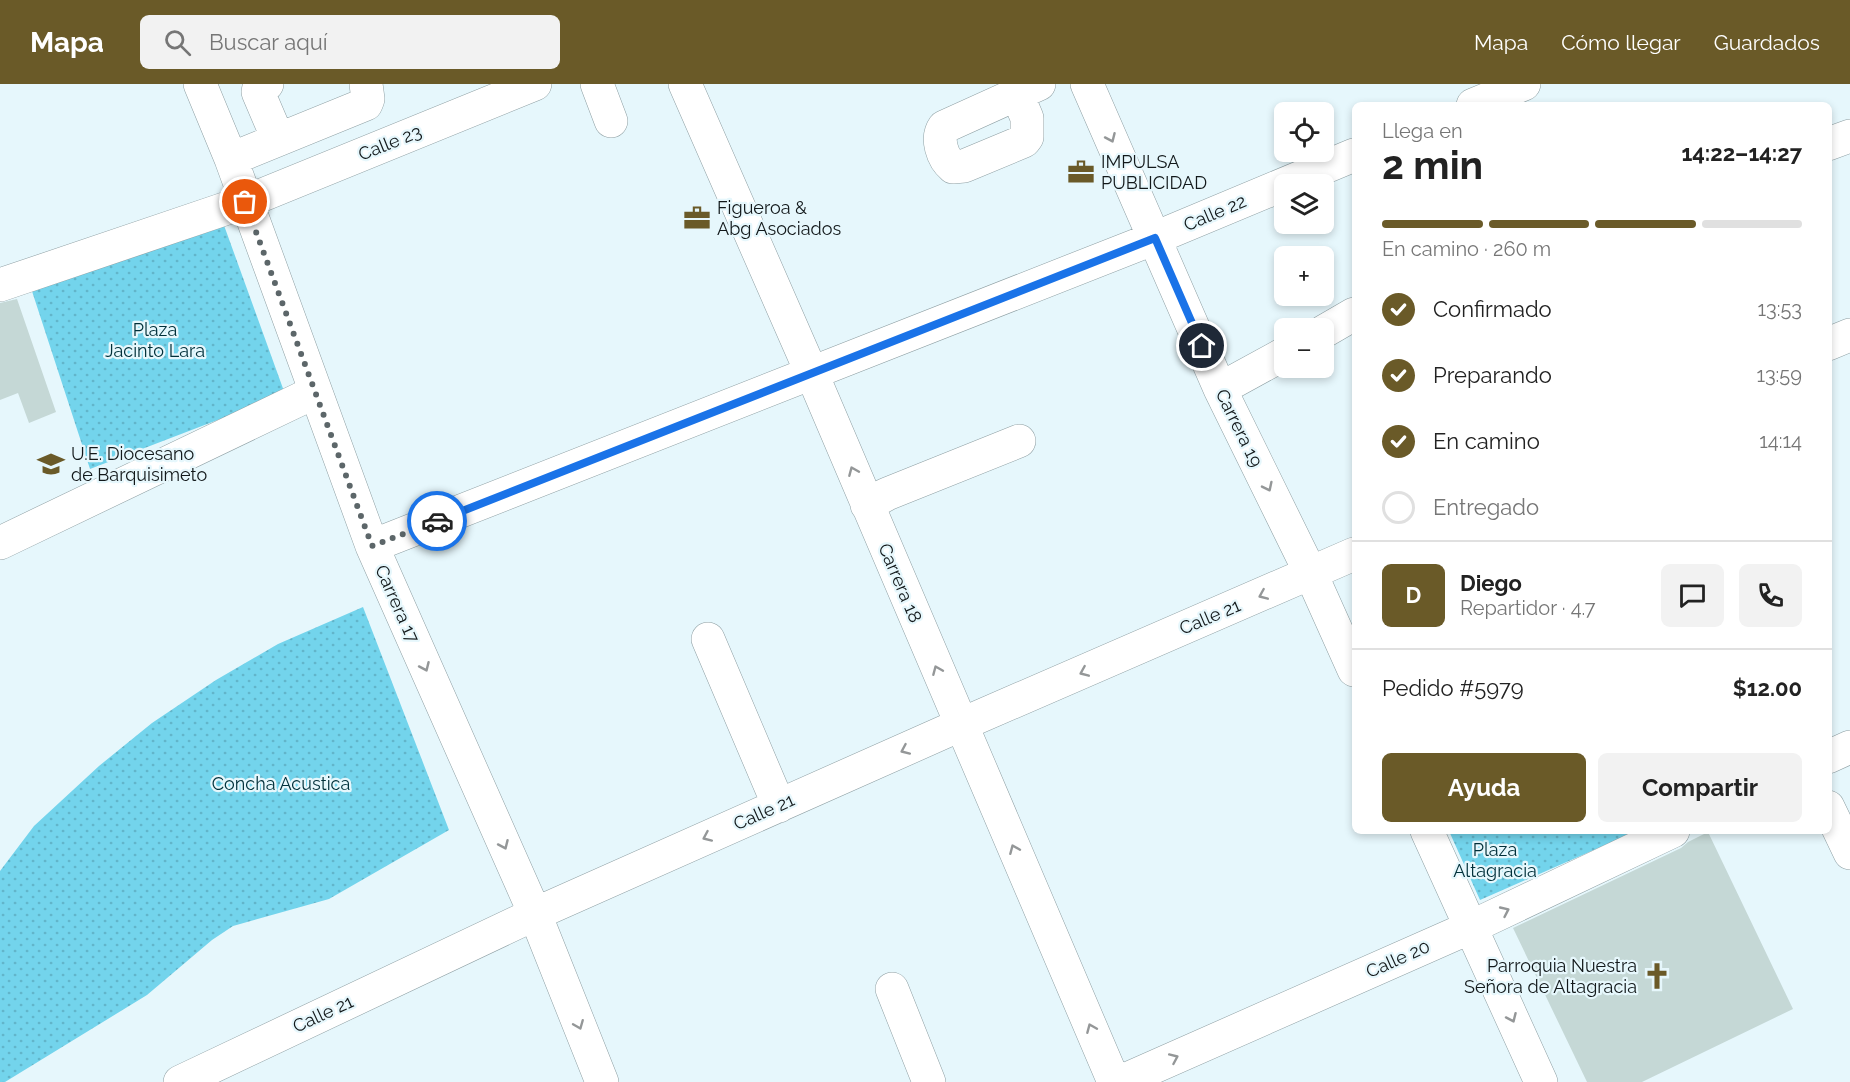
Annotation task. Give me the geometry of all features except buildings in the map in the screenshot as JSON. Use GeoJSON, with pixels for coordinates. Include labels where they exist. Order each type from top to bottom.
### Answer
{"type":"FeatureCollection","features":[{"type":"Feature","properties":{"kind":"street","name":"Carrera 17"},"geometry":{"type":"LineString","coordinates":[[200,84],[231,159],[372,546],[535,914],[602,1082]]}},
{"type":"Feature","properties":{"kind":"street"},"geometry":{"type":"LineString","coordinates":[[267,84],[260,87],[258,92],[278,139]]}},
{"type":"Feature","properties":{"kind":"street"},"geometry":{"type":"LineString","coordinates":[[231,159],[366,104],[368,99],[366,84]]}},
{"type":"Feature","properties":{"kind":"street","name":"Calle 23"},"geometry":{"type":"LineString","coordinates":[[0,285],[245,202],[535,84]]}},
{"type":"Feature","properties":{"kind":"street"},"geometry":{"type":"LineString","coordinates":[[597,84],[612,122]]}},
{"type":"Feature","properties":{"kind":"street","name":"Carrera 18"},"geometry":{"type":"LineString","coordinates":[[685,84],[812,374],[1114,1082]]}},
{"type":"Feature","properties":{"kind":"street","name":"Carrera 19"},"geometry":{"type":"LineString","coordinates":[[1087,84],[1220,389],[1311,574],[1352,666]]}},
{"type":"Feature","properties":{"kind":"street"},"geometry":{"type":"LineString","coordinates":[[1482,102],[1517,90]]}},
{"type":"Feature","properties":{"kind":"street"},"geometry":{"type":"LineString","coordinates":[[1832,143],[1850,136]]}},
{"type":"Feature","properties":{"kind":"street","name":"Calle 22"},"geometry":{"type":"LineString","coordinates":[[372,546],[1155,238],[1352,156]]}},
{"type":"Feature","properties":{"kind":"street"},"geometry":{"type":"LineString","coordinates":[[1334,326],[1352,315]]}},
{"type":"Feature","properties":{"kind":"street"},"geometry":{"type":"LineString","coordinates":[[1832,342],[1850,335]]}},
{"type":"Feature","properties":{"kind":"street"},"geometry":{"type":"LineString","coordinates":[[1220,389],[1274,359]]}},
{"type":"Feature","properties":{"kind":"street"},"geometry":{"type":"LineString","coordinates":[[0,543],[315,392]]}},
{"type":"Feature","properties":{"kind":"street"},"geometry":{"type":"LineString","coordinates":[[867,505],[887,494],[1019,441]]}},
{"type":"Feature","properties":{"kind":"street","name":"Calle 21"},"geometry":{"type":"LineString","coordinates":[[184,1081],[535,914],[960,725],[1352,555]]}},
{"type":"Feature","properties":{"kind":"street"},"geometry":{"type":"LineString","coordinates":[[708,639],[779,806]]}},
{"type":"Feature","properties":{"kind":"street"},"geometry":{"type":"LineString","coordinates":[[1832,755],[1850,747]]}},
{"type":"Feature","properties":{"kind":"street"},"geometry":{"type":"LineString","coordinates":[[1832,815],[1850,853]]}},
{"type":"Feature","properties":{"kind":"street"},"geometry":{"type":"LineString","coordinates":[[1428,834],[1541,1082]]}},
{"type":"Feature","properties":{"kind":"street","name":"Calle 20"},"geometry":{"type":"LineString","coordinates":[[1120,1082],[1471,927],[1667,834]]}},
{"type":"Feature","properties":{"kind":"street"},"geometry":{"type":"LineString","coordinates":[[892,989],[929,1082]]}},
{"type":"Feature","properties":{"kind":"green space","name":"Plaza Jacinto Lara"},"geometry":{"type":"Polygon","coordinates":[[[221,217],[285,394],[90,469],[29,282],[221,217]]]}},
{"type":"Feature","properties":{"kind":"green space","name":"Concha Acustica"},"geometry":{"type":"Polygon","coordinates":[[[363,607],[449,830],[329,899],[233,926],[212,940],[147,995],[5,1082],[0,1082],[0,871],[34,826],[99,766],[152,723],[216,680],[278,644],[363,607]]]}},
{"type":"Feature","properties":{"kind":"green space","name":"Plaza Altagracia"},"geometry":{"type":"Polygon","coordinates":[[[1450,834],[1630,834],[1480,900],[1450,834]]]}},
{"type":"Feature","properties":{"kind":"way so far"},"geometry":{"type":"LineString","coordinates":[[245,202],[372,546],[437,521]]}},
{"type":"Feature","properties":{"kind":"place","name":"IMPULSA PUBLICIDAD"},"geometry":{"type":"Point","coordinates":[1081,172]}},
{"type":"Feature","properties":{"kind":"place","name":"Figueroa & Abg Asociados"},"geometry":{"type":"Point","coordinates":[697,218]}},
{"type":"Feature","properties":{"kind":"place","name":"U.E. Diocesano de Barquisimeto"},"geometry":{"type":"Point","coordinates":[51,464]}},
{"type":"Feature","properties":{"kind":"place","name":"Parroquia Nuestra Señora de Altagracia"},"geometry":{"type":"Point","coordinates":[1657,976]}},
{"type":"Feature","properties":{"kind":"route"},"geometry":{"type":"LineString","coordinates":[[437,521],[1155,238],[1202,346]]}}]}
